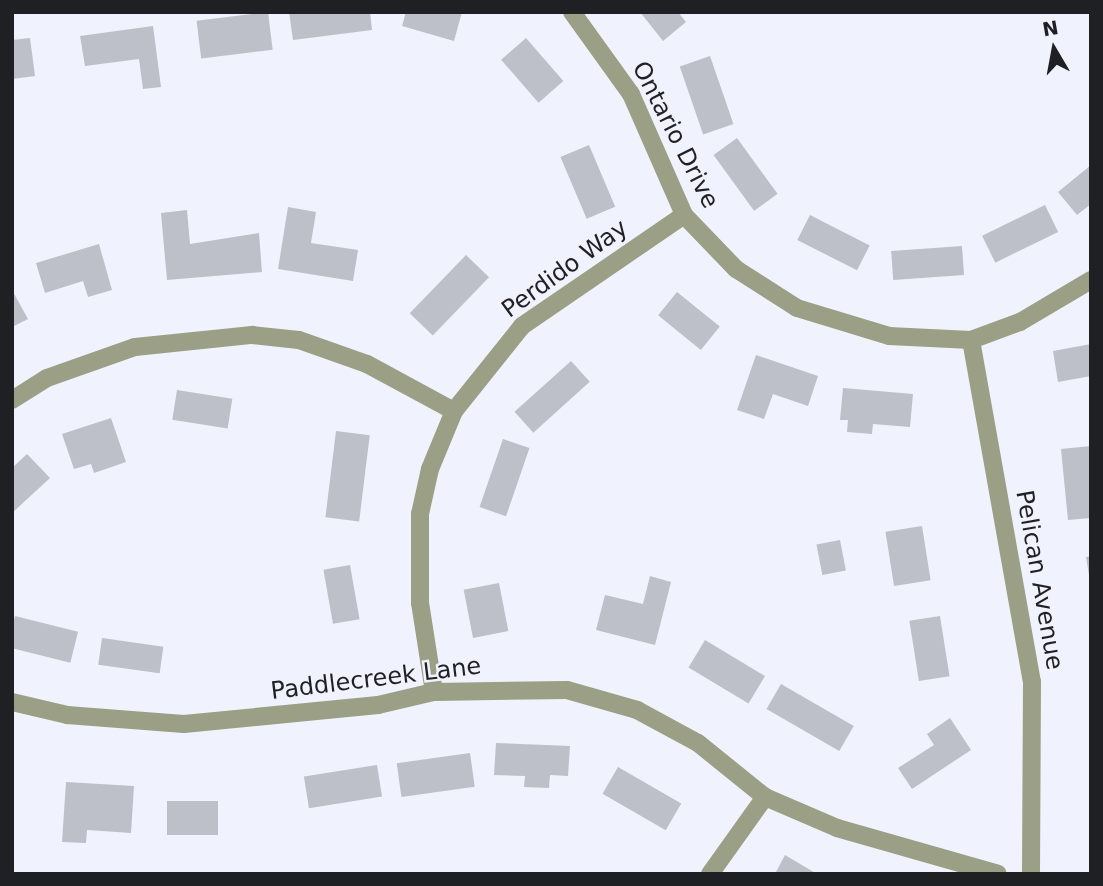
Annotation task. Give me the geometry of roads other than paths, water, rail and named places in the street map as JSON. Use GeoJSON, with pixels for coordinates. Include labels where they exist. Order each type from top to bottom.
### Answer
{"type":"FeatureCollection","features":[{"type":"Feature","properties":{"kind":"street","name":"Ontario Drive"},"geometry":{"type":"LineString","coordinates":[[572,12],[631,94],[684,215],[737,269],[797,308],[889,336],[971,340],[1020,322],[1091,280]]}},
{"type":"Feature","properties":{"kind":"street","name":"Perdido Way"},"geometry":{"type":"LineString","coordinates":[[434,692],[420,603],[420,514],[430,469],[454,411],[523,326],[684,215]]}},
{"type":"Feature","properties":{"kind":"street"},"geometry":{"type":"LineString","coordinates":[[12,400],[47,378],[135,347],[252,335],[299,340],[367,364],[454,411]]}},
{"type":"Feature","properties":{"kind":"street","name":"Pelican Avenue"},"geometry":{"type":"LineString","coordinates":[[971,340],[1032,681],[1031,874]]}},
{"type":"Feature","properties":{"kind":"street","name":"Paddlecreek Lane"},"geometry":{"type":"LineString","coordinates":[[12,702],[78,717],[184,724],[378,705],[434,692],[517,688],[591,694],[698,743],[765,797],[838,828],[998,874]]}},
{"type":"Feature","properties":{"kind":"street"},"geometry":{"type":"LineString","coordinates":[[710,874],[765,797]]}}]}
